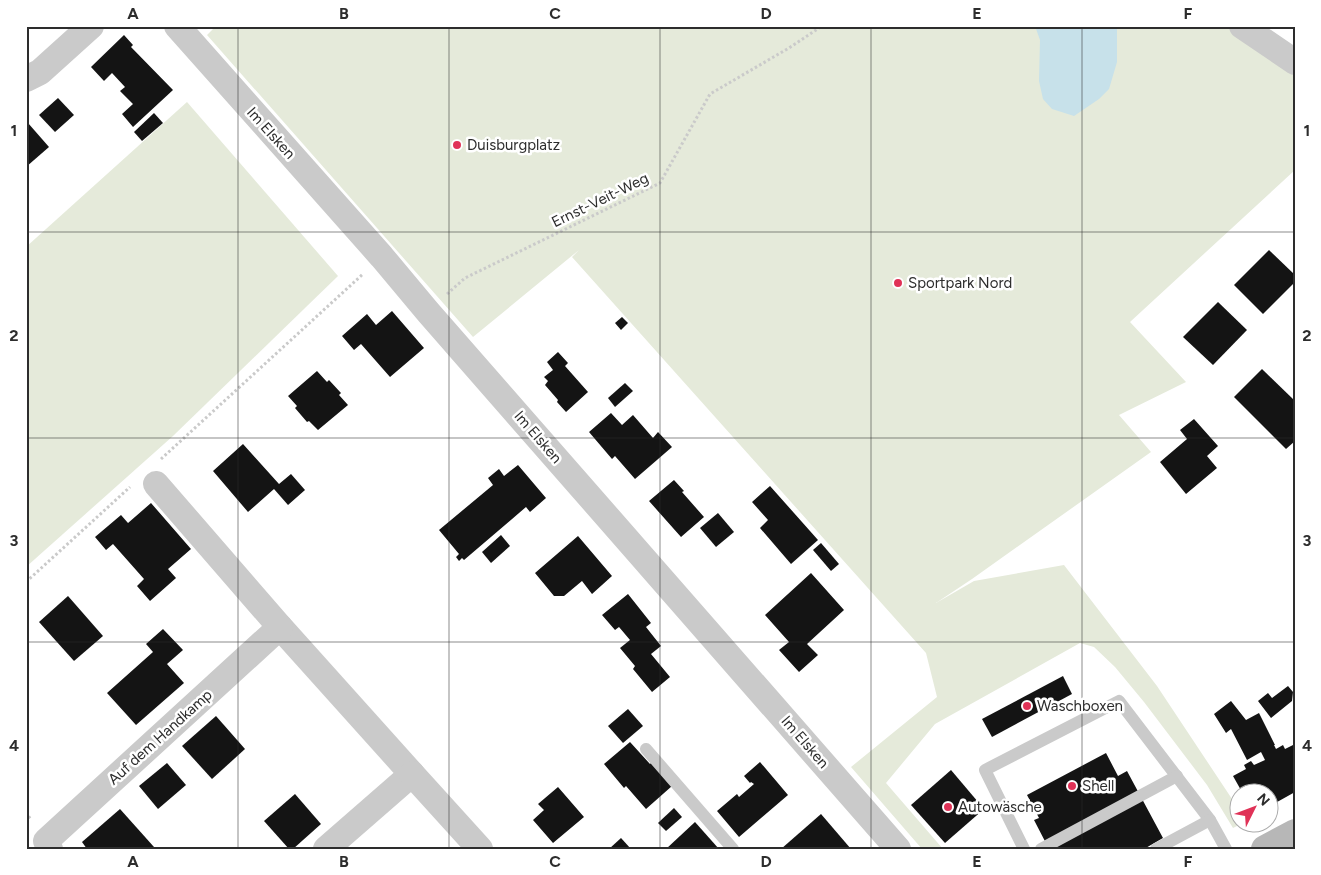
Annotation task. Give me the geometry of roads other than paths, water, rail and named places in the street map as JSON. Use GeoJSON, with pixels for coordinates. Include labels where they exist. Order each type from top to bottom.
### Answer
{"type":"FeatureCollection","features":[{"type":"Feature","properties":{"kind":"main road"},"geometry":{"type":"LineString","coordinates":[[1265,849],[1295,834]]}},
{"type":"Feature","properties":{"kind":"street"},"geometry":{"type":"LineString","coordinates":[[26,79],[40,72],[91,26]]}},
{"type":"Feature","properties":{"kind":"street","name":"Im Elsken"},"geometry":{"type":"LineString","coordinates":[[177,26],[382,257],[898,849]]}},
{"type":"Feature","properties":{"kind":"street"},"geometry":{"type":"LineString","coordinates":[[1242,26],[1295,62]]}},
{"type":"Feature","properties":{"kind":"street"},"geometry":{"type":"LineString","coordinates":[[149,476],[280,627],[480,849]]}},
{"type":"Feature","properties":{"kind":"street","name":"Auf dem Handkamp"},"geometry":{"type":"LineString","coordinates":[[50,849],[46,841],[280,627]]}},
{"type":"Feature","properties":{"kind":"street"},"geometry":{"type":"LineString","coordinates":[[326,849],[412,774]]}},
{"type":"Feature","properties":{"kind":"lane"},"geometry":{"type":"LineString","coordinates":[[1024,849],[985,770],[1119,701],[1210,820],[1226,849]]}},
{"type":"Feature","properties":{"kind":"lane"},"geometry":{"type":"LineString","coordinates":[[646,749],[733,849]]}},
{"type":"Feature","properties":{"kind":"lane"},"geometry":{"type":"LineString","coordinates":[[1041,849],[1177,776]]}},
{"type":"Feature","properties":{"kind":"lane"},"geometry":{"type":"LineString","coordinates":[[1156,849],[1210,820]]}},
{"type":"Feature","properties":{"kind":"water"},"geometry":{"type":"Polygon","coordinates":[[[1035,26],[1117,26],[1117,62],[1109,89],[1099,99],[1074,116],[1052,109],[1043,99],[1039,81],[1040,40],[1035,26]]]}},
{"type":"Feature","properties":{"kind":"place","name":"Duisburgplatz"},"geometry":{"type":"Point","coordinates":[457,145]}},
{"type":"Feature","properties":{"kind":"place","name":"Sportpark Nord"},"geometry":{"type":"Point","coordinates":[898,283]}},
{"type":"Feature","properties":{"kind":"place","name":"Waschboxen"},"geometry":{"type":"Point","coordinates":[1027,706]}},
{"type":"Feature","properties":{"kind":"place","name":"Shell"},"geometry":{"type":"Point","coordinates":[1072,786]}},
{"type":"Feature","properties":{"kind":"place","name":"Autowäsche"},"geometry":{"type":"Point","coordinates":[948,807]}}]}
